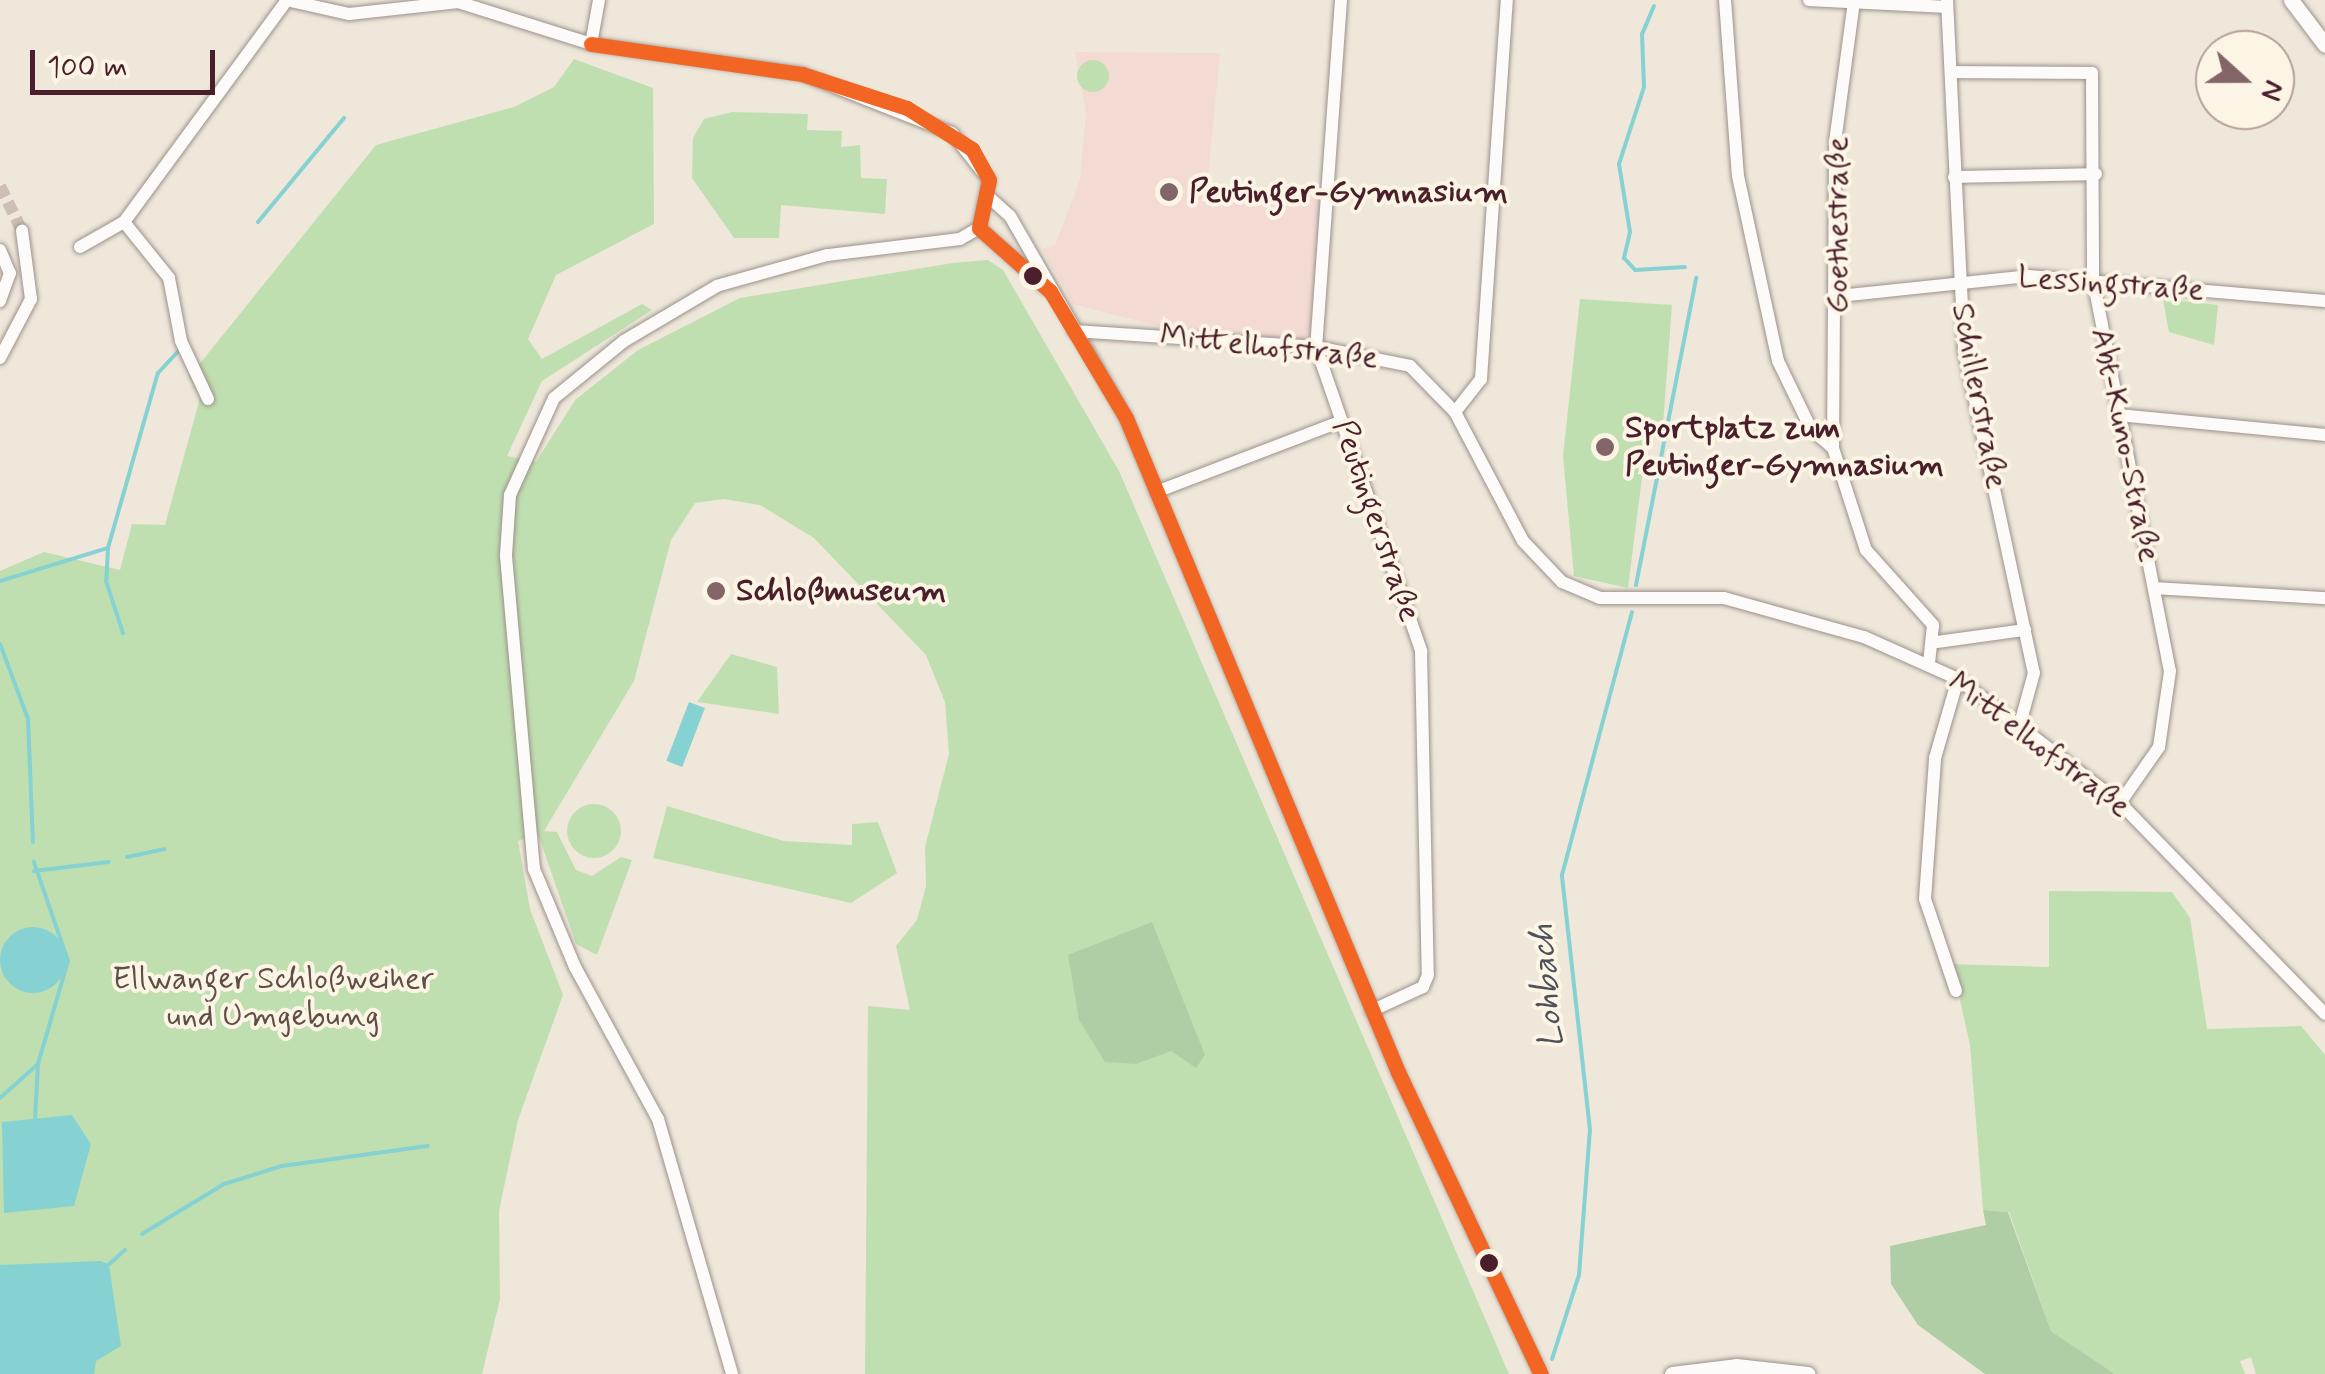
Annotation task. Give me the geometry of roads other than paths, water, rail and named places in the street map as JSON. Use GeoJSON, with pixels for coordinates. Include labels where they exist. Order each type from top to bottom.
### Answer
{"type":"FeatureCollection","features":[{"type":"Feature","properties":{"kind":"main road"},"geometry":{"type":"LineString","coordinates":[[2291,0],[2325,45]]}},
{"type":"Feature","properties":{"kind":"main road"},"geometry":{"type":"LineString","coordinates":[[1672,1374],[1736,1366],[1808,1374]]}},
{"type":"Feature","properties":{"kind":"street"},"geometry":{"type":"LineString","coordinates":[[80,248],[124,222],[287,0],[349,14],[459,1],[591,44],[728,60],[869,94],[972,149],[990,199],[1010,216],[1156,492],[1372,1011],[1541,1374]]}},
{"type":"Feature","properties":{"kind":"street"},"geometry":{"type":"LineString","coordinates":[[591,44],[598,0]]}},
{"type":"Feature","properties":{"kind":"street","name":"Peutingerstraße"},"geometry":{"type":"LineString","coordinates":[[1341,0],[1316,347],[1421,651],[1428,975],[1423,987],[1372,1011]]}},
{"type":"Feature","properties":{"kind":"street"},"geometry":{"type":"LineString","coordinates":[[1456,412],[1481,379],[1507,0]]}},
{"type":"Feature","properties":{"kind":"street"},"geometry":{"type":"LineString","coordinates":[[1725,0],[1757,288],[1778,361],[1812,429],[1833,448],[1866,550],[1933,625],[1937,642],[1929,664]]}},
{"type":"Feature","properties":{"kind":"street"},"geometry":{"type":"LineString","coordinates":[[1808,0],[1948,3]]}},
{"type":"Feature","properties":{"kind":"street","name":"Goethestraße"},"geometry":{"type":"LineString","coordinates":[[1833,448],[1839,296],[1835,142],[1854,2]]}},
{"type":"Feature","properties":{"kind":"street","name":"Schillerstraße"},"geometry":{"type":"LineString","coordinates":[[1948,3],[1957,279],[2035,690],[2020,724]]}},
{"type":"Feature","properties":{"kind":"street","name":"Abt-Kuno-Straße"},"geometry":{"type":"LineString","coordinates":[[1952,72],[2092,72],[2096,174],[2093,279],[2170,671],[2166,720],[2120,803]]}},
{"type":"Feature","properties":{"kind":"street"},"geometry":{"type":"LineString","coordinates":[[1954,177],[2096,174]]}},
{"type":"Feature","properties":{"kind":"street"},"geometry":{"type":"LineString","coordinates":[[979,228],[990,199]]}},
{"type":"Feature","properties":{"kind":"street"},"geometry":{"type":"LineString","coordinates":[[124,222],[169,278],[181,340],[208,398]]}},
{"type":"Feature","properties":{"kind":"street"},"geometry":{"type":"LineString","coordinates":[[979,228],[1050,291]]}},
{"type":"Feature","properties":{"kind":"street"},"geometry":{"type":"LineString","coordinates":[[732,1374],[678,1177],[610,1028],[546,904],[530,848],[506,556],[507,511],[527,440],[583,369],[716,286],[979,228]]}},
{"type":"Feature","properties":{"kind":"street"},"geometry":{"type":"LineString","coordinates":[[0,358],[31,299],[22,231]]}},
{"type":"Feature","properties":{"kind":"street"},"geometry":{"type":"LineString","coordinates":[[0,250],[10,272],[0,302]]}},
{"type":"Feature","properties":{"kind":"street","name":"Lessingstraße"},"geometry":{"type":"LineString","coordinates":[[1839,296],[1957,279],[2093,279],[2325,301]]}},
{"type":"Feature","properties":{"kind":"street","name":"Mittelhofstraße"},"geometry":{"type":"LineString","coordinates":[[1074,332],[1316,347],[1410,366],[1456,412],[1523,541],[1582,594],[1724,598],[1929,664],[1958,679],[2120,803],[2325,1014]]}},
{"type":"Feature","properties":{"kind":"street"},"geometry":{"type":"LineString","coordinates":[[2118,415],[2325,435]]}},
{"type":"Feature","properties":{"kind":"street"},"geometry":{"type":"LineString","coordinates":[[1156,492],[1342,420]]}},
{"type":"Feature","properties":{"kind":"street"},"geometry":{"type":"LineString","coordinates":[[2155,588],[2325,598]]}},
{"type":"Feature","properties":{"kind":"street"},"geometry":{"type":"LineString","coordinates":[[1937,642],[2026,630]]}},
{"type":"Feature","properties":{"kind":"street"},"geometry":{"type":"LineString","coordinates":[[1956,990],[1925,898],[1935,758],[1958,679]]}},
{"type":"Feature","properties":{"kind":"water"},"geometry":{"type":"Polygon","coordinates":[[[689,702],[705,708],[682,767],[666,761],[689,702]]]}},
{"type":"Feature","properties":{"kind":"water"},"geometry":{"type":"Polygon","coordinates":[[[33,927],[56,937],[66,960],[56,983],[33,993],[10,983],[0,960],[10,937],[33,927]]]}},
{"type":"Feature","properties":{"kind":"water"},"geometry":{"type":"Polygon","coordinates":[[[72,1115],[91,1144],[74,1206],[4,1213],[2,1122],[72,1115]]]}},
{"type":"Feature","properties":{"kind":"water"},"geometry":{"type":"Polygon","coordinates":[[[101,1261],[109,1265],[121,1346],[96,1361],[94,1374],[0,1374],[0,1265],[101,1261]]]}},
{"type":"Feature","properties":{"kind":"waterway","name":"Lohbach"},"geometry":{"type":"LineString","coordinates":[[1654,6],[1642,34],[1644,87],[1619,164],[1630,232],[1624,258],[1635,270],[1685,267]]}},
{"type":"Feature","properties":{"kind":"waterway"},"geometry":{"type":"LineString","coordinates":[[258,222],[344,118]]}},
{"type":"Feature","properties":{"kind":"waterway","name":"Lohbach"},"geometry":{"type":"LineString","coordinates":[[1636,585],[1696,278]]}},
{"type":"Feature","properties":{"kind":"waterway"},"geometry":{"type":"LineString","coordinates":[[0,581],[108,548],[158,373],[180,349]]}},
{"type":"Feature","properties":{"kind":"waterway"},"geometry":{"type":"LineString","coordinates":[[108,548],[106,581],[123,633]]}},
{"type":"Feature","properties":{"kind":"waterway","name":"Lohbach"},"geometry":{"type":"LineString","coordinates":[[1552,1359],[1579,1275],[1590,1130],[1562,875],[1632,612]]}},
{"type":"Feature","properties":{"kind":"waterway"},"geometry":{"type":"LineString","coordinates":[[0,644],[28,719],[33,842]]}},
{"type":"Feature","properties":{"kind":"waterway"},"geometry":{"type":"LineString","coordinates":[[127,857],[164,849]]}},
{"type":"Feature","properties":{"kind":"waterway"},"geometry":{"type":"LineString","coordinates":[[0,1098],[38,1064],[68,961],[34,862]]}},
{"type":"Feature","properties":{"kind":"waterway"},"geometry":{"type":"LineString","coordinates":[[34,871],[108,862]]}},
{"type":"Feature","properties":{"kind":"waterway"},"geometry":{"type":"LineString","coordinates":[[35,1119],[38,1064]]}},
{"type":"Feature","properties":{"kind":"waterway"},"geometry":{"type":"LineString","coordinates":[[142,1234],[224,1184],[282,1166],[428,1146]]}},
{"type":"Feature","properties":{"kind":"waterway"},"geometry":{"type":"LineString","coordinates":[[107,1266],[125,1250]]}},
{"type":"Feature","properties":{"kind":"tunnel"},"geometry":{"type":"LineString","coordinates":[[0,186],[22,231]]}},
{"type":"Feature","properties":{"kind":"place","name":"Peutinger-Gymnasium"},"geometry":{"type":"Point","coordinates":[1169,192]}},
{"type":"Feature","properties":{"kind":"place","name":"Sportplatz zum Peutinger-Gymnasium"},"geometry":{"type":"Point","coordinates":[1605,447]}},
{"type":"Feature","properties":{"kind":"place","name":"Schloßmuseum"},"geometry":{"type":"Point","coordinates":[716,591]}},
{"type":"Feature","properties":{"kind":"park label","name":"Ellwanger Schloßweiher und Umgebung"},"geometry":{"type":"Point","coordinates":[273,998]}}]}
